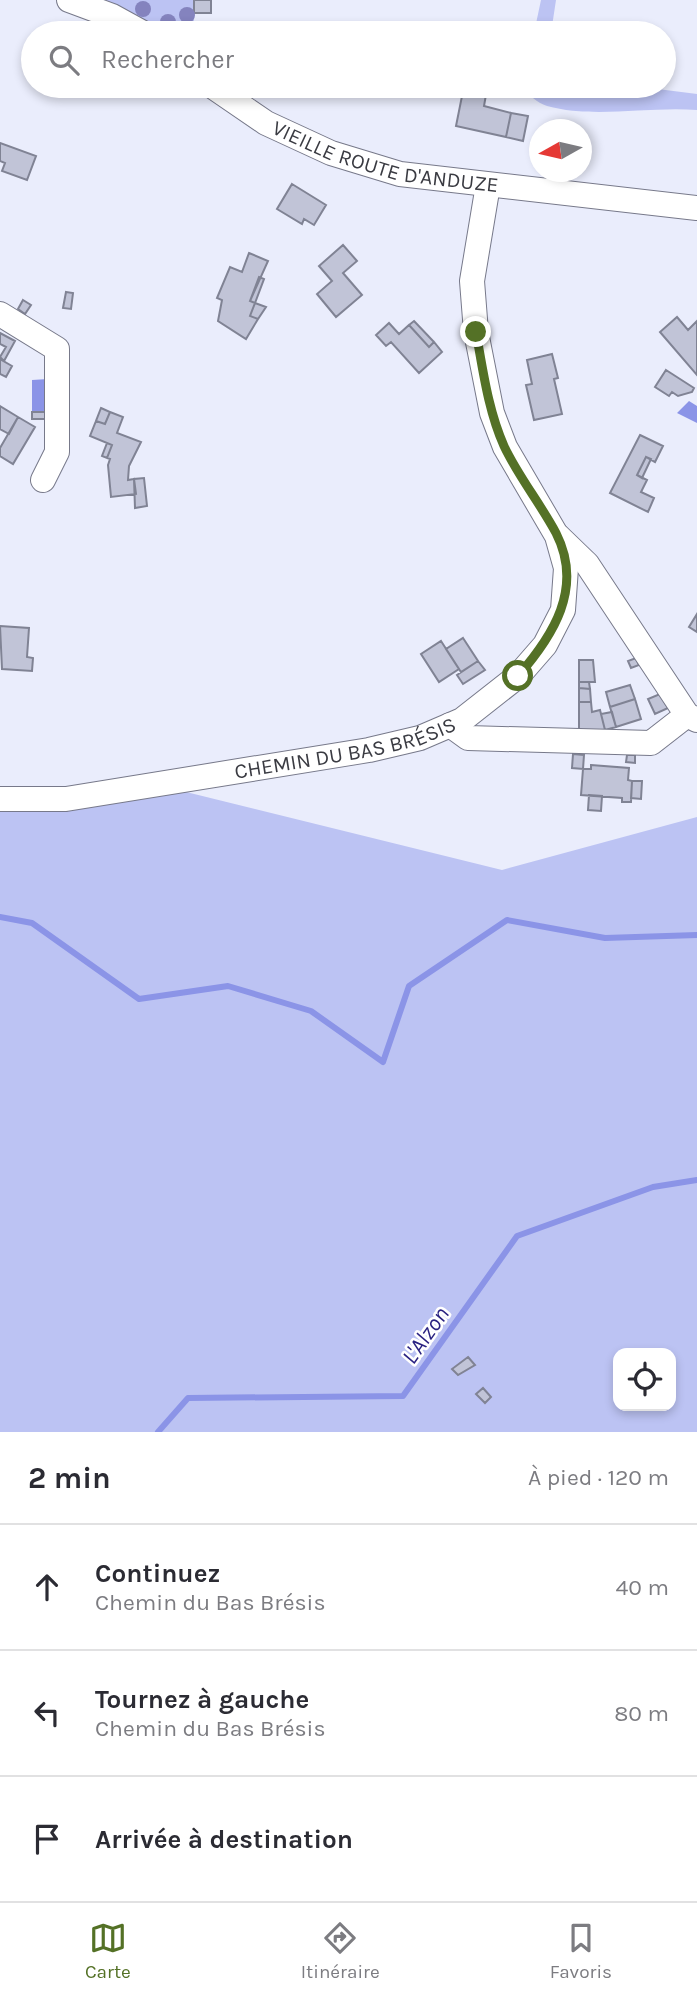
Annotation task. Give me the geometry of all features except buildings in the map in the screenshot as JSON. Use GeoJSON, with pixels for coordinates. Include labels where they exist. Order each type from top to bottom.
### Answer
{"type":"FeatureCollection","features":[{"type":"Feature","properties":{"kind":"street"},"geometry":{"type":"LineString","coordinates":[[69,0],[121,21]]}},
{"type":"Feature","properties":{"kind":"street","name":"VIEILLE ROUTE D'ANDUZE"},"geometry":{"type":"LineString","coordinates":[[230,98],[266,123],[331,153],[400,174],[697,208]]}},
{"type":"Feature","properties":{"kind":"street","name":"CHEMIN DU BAS BRÉSIS"},"geometry":{"type":"LineString","coordinates":[[0,799],[66,799],[328,757],[420,738],[462,720],[518,676],[545,645],[563,610],[566,568],[557,536],[505,447],[492,413],[476,332],[472,281],[488,185]]}},
{"type":"Feature","properties":{"kind":"street"},"geometry":{"type":"LineString","coordinates":[[0,314],[57,349],[57,452],[43,480]]}},
{"type":"Feature","properties":{"kind":"street","name":"CHEMIN DU BAS BRÉSIS"},"geometry":{"type":"LineString","coordinates":[[557,536],[587,564],[692,717]]}},
{"type":"Feature","properties":{"kind":"street"},"geometry":{"type":"LineString","coordinates":[[450,725],[468,738],[651,743],[692,717]]}},
{"type":"Feature","properties":{"kind":"shaded area"},"geometry":{"type":"Polygon","coordinates":[[[98,0],[194,0],[194,21],[138,21],[98,0]]]}},
{"type":"Feature","properties":{"kind":"shaded area"},"geometry":{"type":"Polygon","coordinates":[[[541,0],[556,0],[553,21],[537,21],[541,0]]]}},
{"type":"Feature","properties":{"kind":"shaded area"},"geometry":{"type":"Polygon","coordinates":[[[676,91],[697,94],[697,110],[584,112],[540,103],[534,98],[676,98],[676,91]]]}},
{"type":"Feature","properties":{"kind":"shaded area"},"geometry":{"type":"Polygon","coordinates":[[[178,790],[502,870],[697,817],[697,1432],[0,1432],[0,799],[178,790]]]}},
{"type":"Feature","properties":{"kind":"water"},"geometry":{"type":"Polygon","coordinates":[[[48,379],[48,412],[32,412],[32,380],[48,379]]]}},
{"type":"Feature","properties":{"kind":"water"},"geometry":{"type":"Polygon","coordinates":[[[689,401],[697,406],[697,423],[677,413],[689,401]]]}},
{"type":"Feature","properties":{"kind":"waterway"},"geometry":{"type":"LineString","coordinates":[[0,917],[32,923],[139,999],[228,986],[311,1011],[383,1062],[409,986],[507,920],[605,938],[697,935]]}},
{"type":"Feature","properties":{"kind":"waterway","name":"L'Alzon"},"geometry":{"type":"LineString","coordinates":[[158,1432],[188,1398],[403,1396],[517,1236],[653,1187],[697,1180]]}},
{"type":"Feature","properties":{"kind":"route"},"geometry":{"type":"LineString","coordinates":[[476,332],[492,413],[505,447],[557,536],[566,568],[563,610],[545,645],[518,676]]}}]}
